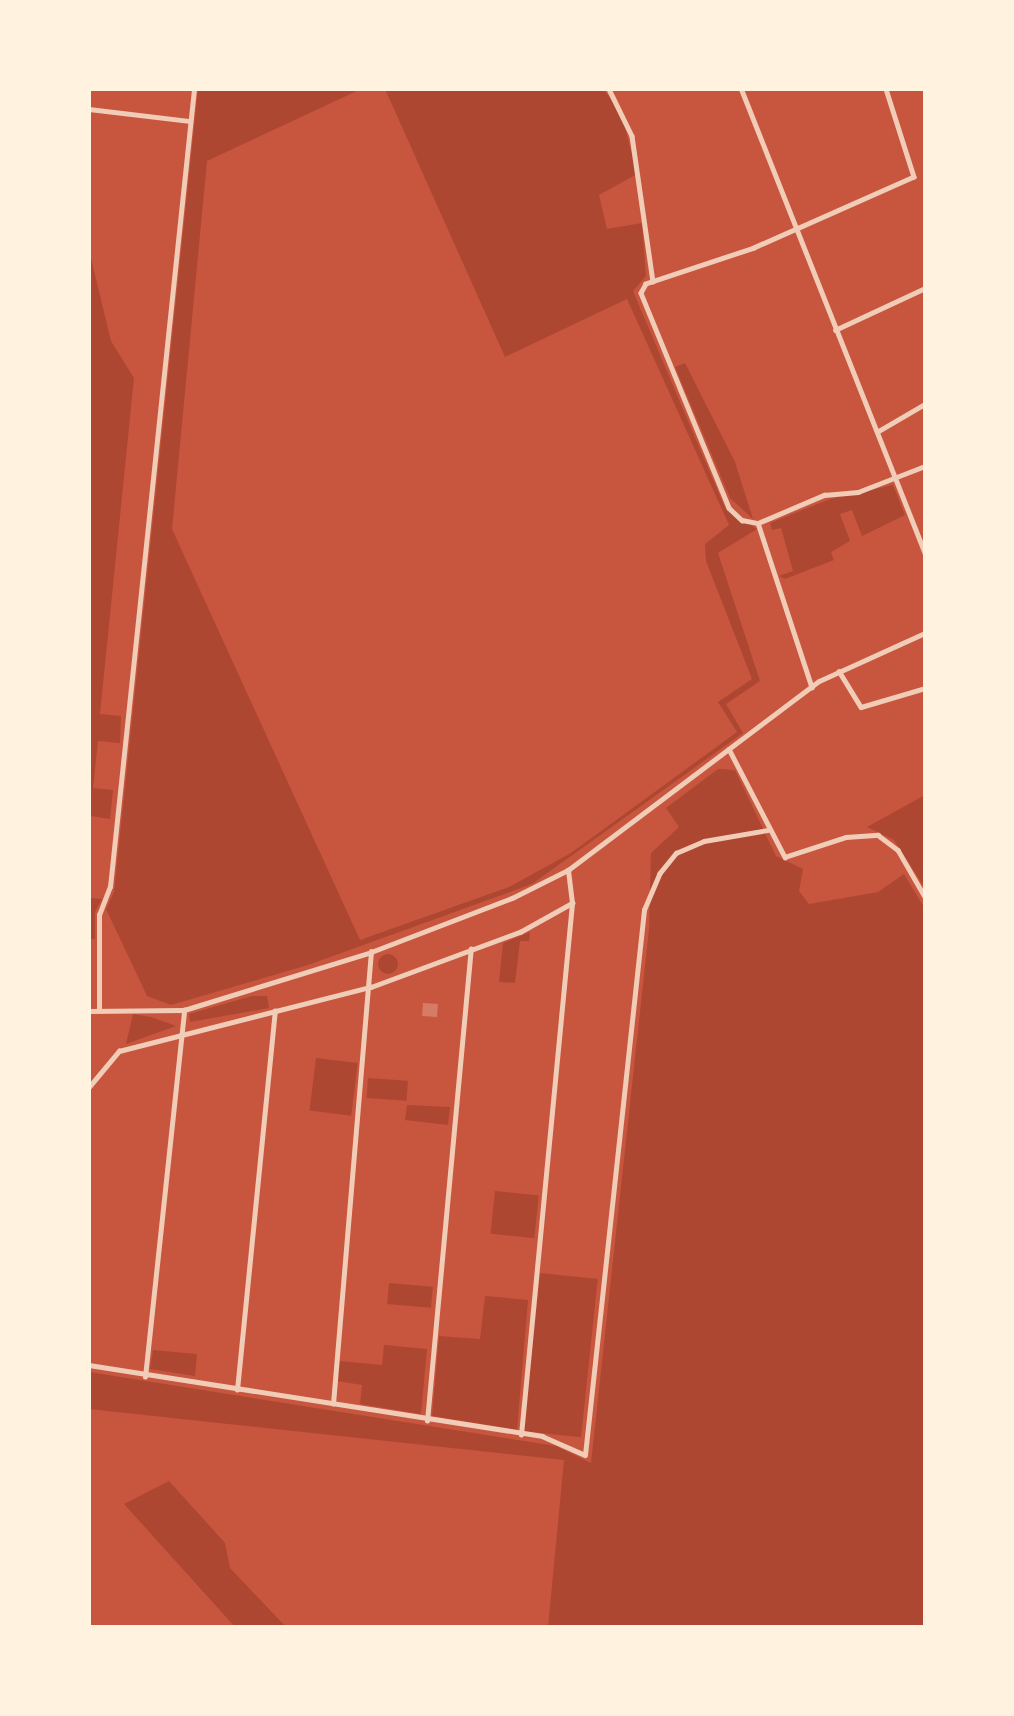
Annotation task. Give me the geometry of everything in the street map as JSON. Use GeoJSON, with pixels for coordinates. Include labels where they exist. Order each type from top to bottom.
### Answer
{"type":"FeatureCollection","features":[{"type":"Feature","properties":{"kind":"street"},"geometry":{"type":"LineString","coordinates":[[99,1009],[99,918],[110,887],[194,89]]}},
{"type":"Feature","properties":{"kind":"street"},"geometry":{"type":"LineString","coordinates":[[610,89],[632,136],[653,281]]}},
{"type":"Feature","properties":{"kind":"street"},"geometry":{"type":"LineString","coordinates":[[741,89],[925,553]]}},
{"type":"Feature","properties":{"kind":"street"},"geometry":{"type":"LineString","coordinates":[[812,687],[758,523],[729,508],[641,290],[653,281],[796,230],[916,175],[886,89]]}},
{"type":"Feature","properties":{"kind":"street"},"geometry":{"type":"LineString","coordinates":[[89,109],[190,121]]}},
{"type":"Feature","properties":{"kind":"street"},"geometry":{"type":"LineString","coordinates":[[835,330],[925,288]]}},
{"type":"Feature","properties":{"kind":"street"},"geometry":{"type":"LineString","coordinates":[[876,432],[925,404]]}},
{"type":"Feature","properties":{"kind":"street"},"geometry":{"type":"LineString","coordinates":[[758,523],[824,495],[896,480],[925,466]]}},
{"type":"Feature","properties":{"kind":"street"},"geometry":{"type":"LineString","coordinates":[[89,1011],[184,1010],[371,952],[568,870],[812,687],[839,670],[925,633]]}},
{"type":"Feature","properties":{"kind":"street"},"geometry":{"type":"LineString","coordinates":[[839,670],[861,707],[925,688]]}},
{"type":"Feature","properties":{"kind":"street"},"geometry":{"type":"LineString","coordinates":[[729,749],[768,830],[789,858],[846,837],[878,835],[894,845],[925,897]]}},
{"type":"Feature","properties":{"kind":"street"},"geometry":{"type":"LineString","coordinates":[[89,1365],[145,1377],[333,1404],[562,1442],[585,1455],[644,911],[659,874],[676,853],[704,841],[768,830]]}},
{"type":"Feature","properties":{"kind":"street"},"geometry":{"type":"LineString","coordinates":[[521,1435],[572,903],[568,870]]}},
{"type":"Feature","properties":{"kind":"street"},"geometry":{"type":"LineString","coordinates":[[89,1087],[120,1052],[179,1032],[372,987],[520,932],[572,903]]}},
{"type":"Feature","properties":{"kind":"street"},"geometry":{"type":"LineString","coordinates":[[426,1421],[471,949]]}},
{"type":"Feature","properties":{"kind":"street"},"geometry":{"type":"LineString","coordinates":[[333,1404],[372,987],[371,952]]}},
{"type":"Feature","properties":{"kind":"street"},"geometry":{"type":"LineString","coordinates":[[145,1377],[179,1032],[184,1010]]}},
{"type":"Feature","properties":{"kind":"street"},"geometry":{"type":"LineString","coordinates":[[237,1390],[275,1011]]}},
{"type":"Feature","properties":{"kind":"shaded area"},"geometry":{"type":"Polygon","coordinates":[[[198,89],[361,89],[207,161],[172,529],[360,940],[509,887],[571,853],[737,732],[718,702],[752,679],[706,561],[705,544],[729,525],[627,299],[505,357],[385,89],[603,89],[621,112],[637,174],[599,195],[607,229],[642,223],[646,276],[633,291],[725,508],[757,529],[718,553],[760,681],[726,704],[743,733],[532,884],[308,965],[171,1005],[147,996],[106,909],[114,892],[198,89]]]}},
{"type":"Feature","properties":{"kind":"shaded area"},"geometry":{"type":"Polygon","coordinates":[[[89,250],[111,341],[134,378],[100,714],[121,716],[120,743],[98,741],[93,788],[113,790],[110,819],[91,816],[89,826],[89,250]]]}},
{"type":"Feature","properties":{"kind":"shaded area"},"geometry":{"type":"Polygon","coordinates":[[[685,363],[735,462],[753,519],[730,498],[675,367],[685,363]]]}},
{"type":"Feature","properties":{"kind":"shaded area"},"geometry":{"type":"Polygon","coordinates":[[[893,485],[905,515],[862,536],[852,510],[840,514],[850,541],[831,552],[834,560],[785,579],[779,576],[793,571],[781,528],[772,530],[770,523],[830,499],[893,485]]]}},
{"type":"Feature","properties":{"kind":"shaded area"},"geometry":{"type":"Polygon","coordinates":[[[718,769],[735,770],[776,856],[803,869],[799,891],[809,904],[878,892],[904,874],[925,909],[925,1627],[548,1627],[564,1460],[89,1409],[89,1372],[556,1446],[591,1463],[649,929],[651,853],[679,827],[666,808],[718,769]]]}},
{"type":"Feature","properties":{"kind":"shaded area"},"geometry":{"type":"Polygon","coordinates":[[[925,795],[925,888],[894,840],[867,827],[925,795]]]}},
{"type":"Feature","properties":{"kind":"shaded area"},"geometry":{"type":"Polygon","coordinates":[[[89,898],[102,899],[95,912],[95,939],[89,939],[89,898]]]}},
{"type":"Feature","properties":{"kind":"shaded area"},"geometry":{"type":"Polygon","coordinates":[[[530,932],[529,941],[520,941],[515,983],[499,982],[503,943],[530,932]]]}},
{"type":"Feature","properties":{"kind":"shaded area"},"geometry":{"type":"Polygon","coordinates":[[[388,954],[395,957],[398,964],[395,971],[388,974],[381,971],[378,964],[381,957],[388,954]]]}},
{"type":"Feature","properties":{"kind":"shaded area"},"geometry":{"type":"Polygon","coordinates":[[[252,996],[267,996],[269,1008],[190,1022],[189,1014],[252,996]]]}},
{"type":"Feature","properties":{"kind":"shaded area"},"geometry":{"type":"Polygon","coordinates":[[[133,1014],[151,1017],[176,1026],[126,1044],[133,1014]]]}},
{"type":"Feature","properties":{"kind":"shaded area"},"geometry":{"type":"Polygon","coordinates":[[[316,1058],[358,1063],[351,1116],[310,1111],[316,1058]]]}},
{"type":"Feature","properties":{"kind":"shaded area"},"geometry":{"type":"Polygon","coordinates":[[[368,1078],[408,1081],[407,1101],[367,1098],[368,1078]]]}},
{"type":"Feature","properties":{"kind":"shaded area"},"geometry":{"type":"Polygon","coordinates":[[[407,1105],[450,1107],[448,1125],[405,1120],[407,1105]]]}},
{"type":"Feature","properties":{"kind":"shaded area"},"geometry":{"type":"Polygon","coordinates":[[[495,1191],[539,1196],[534,1238],[491,1234],[495,1191]]]}},
{"type":"Feature","properties":{"kind":"shaded area"},"geometry":{"type":"Polygon","coordinates":[[[540,1273],[598,1279],[581,1437],[523,1431],[540,1273]]]}},
{"type":"Feature","properties":{"kind":"shaded area"},"geometry":{"type":"Polygon","coordinates":[[[389,1283],[433,1287],[431,1308],[387,1304],[389,1283]]]}},
{"type":"Feature","properties":{"kind":"shaded area"},"geometry":{"type":"Polygon","coordinates":[[[485,1296],[528,1300],[517,1430],[432,1416],[439,1336],[480,1339],[485,1296]]]}},
{"type":"Feature","properties":{"kind":"shaded area"},"geometry":{"type":"Polygon","coordinates":[[[384,1345],[427,1349],[421,1414],[360,1404],[362,1385],[337,1381],[339,1361],[382,1365],[384,1345]]]}},
{"type":"Feature","properties":{"kind":"shaded area"},"geometry":{"type":"Polygon","coordinates":[[[153,1350],[197,1354],[195,1376],[150,1369],[153,1350]]]}},
{"type":"Feature","properties":{"kind":"shaded area"},"geometry":{"type":"Polygon","coordinates":[[[169,1481],[225,1543],[230,1568],[286,1627],[235,1627],[124,1504],[169,1481]]]}},
{"type":"Feature","properties":{"kind":"building"},"geometry":{"type":"Polygon","coordinates":[[[423,1003],[438,1004],[437,1017],[422,1016],[423,1003]]]}}]}
